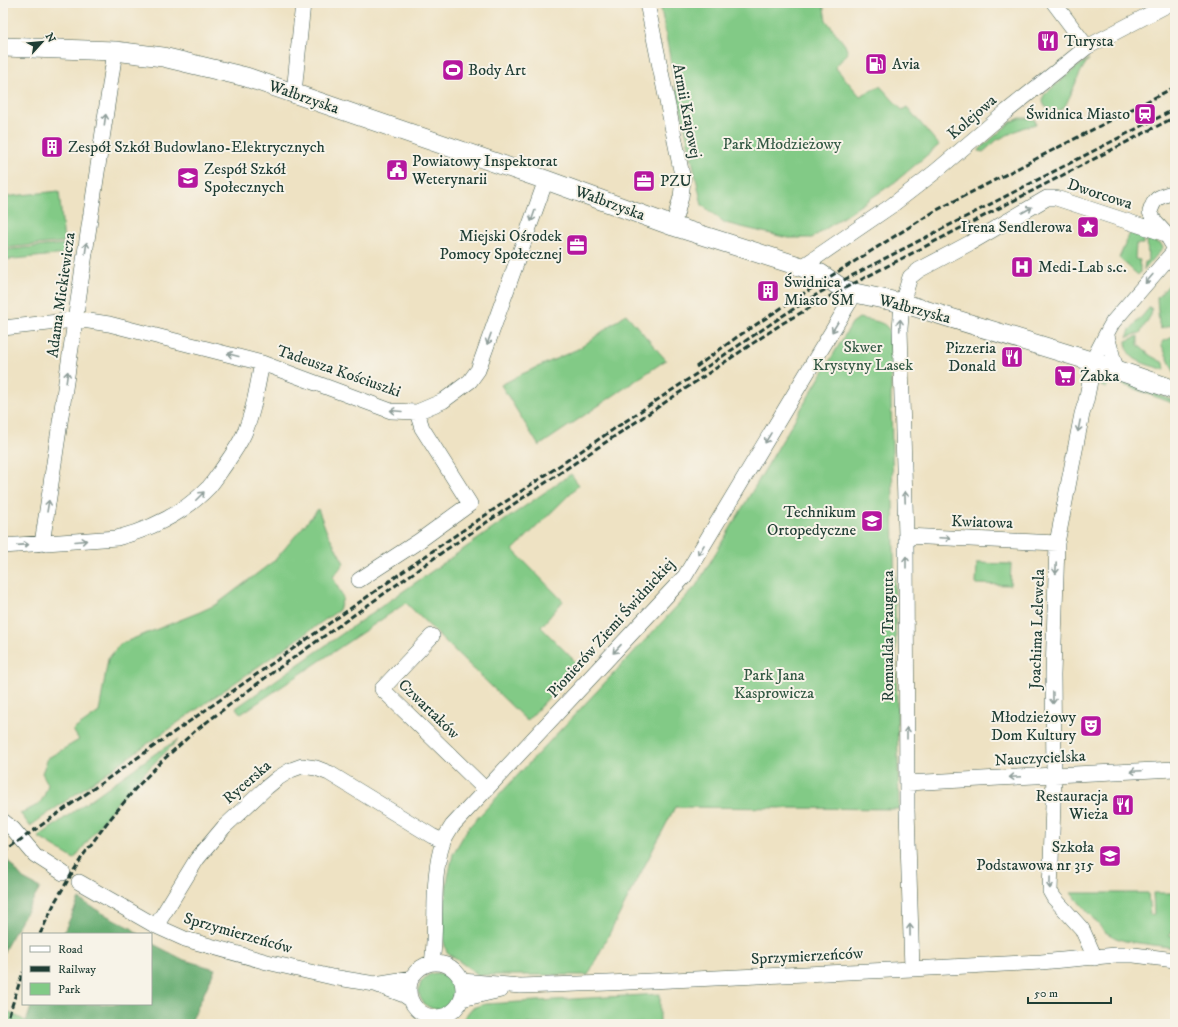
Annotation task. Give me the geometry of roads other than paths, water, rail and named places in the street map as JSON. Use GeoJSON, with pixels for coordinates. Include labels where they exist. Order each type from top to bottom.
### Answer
{"type":"FeatureCollection","features":[{"type":"Feature","properties":{"kind":"main road","name":"Wałbrzyska"},"geometry":{"type":"LineString","coordinates":[[3,47],[115,51],[164,57],[246,77],[546,180],[673,226],[802,267],[821,274],[843,289],[902,303],[1094,362],[1175,390]]}},
{"type":"Feature","properties":{"kind":"street"},"geometry":{"type":"LineString","coordinates":[[289,91],[296,3]]}},
{"type":"Feature","properties":{"kind":"street"},"geometry":{"type":"LineString","coordinates":[[289,91],[303,3]]}},
{"type":"Feature","properties":{"kind":"street","name":"Armii Krajowej"},"geometry":{"type":"LineString","coordinates":[[647,3],[683,180],[682,197],[673,226]]}},
{"type":"Feature","properties":{"kind":"street"},"geometry":{"type":"LineString","coordinates":[[1054,3],[1087,47]]}},
{"type":"Feature","properties":{"kind":"street","name":"Kolejowa"},"geometry":{"type":"LineString","coordinates":[[802,267],[891,206],[929,177],[1019,101],[1087,47],[1171,3]]}},
{"type":"Feature","properties":{"kind":"street","name":"Adama Mickiewicza"},"geometry":{"type":"LineString","coordinates":[[42,544],[115,51]]}},
{"type":"Feature","properties":{"kind":"street","name":"Tadeusza Kościuszki"},"geometry":{"type":"LineString","coordinates":[[3,328],[76,319],[110,324],[262,363],[391,411],[417,412],[443,401],[470,381],[478,370],[546,180]]}},
{"type":"Feature","properties":{"kind":"street"},"geometry":{"type":"LineString","coordinates":[[1175,195],[1172,193],[1162,196],[1153,202],[1150,212],[1155,222],[1170,232],[1175,249]]}},
{"type":"Feature","properties":{"kind":"street","name":"Dworcowa"},"geometry":{"type":"LineString","coordinates":[[902,303],[910,277],[919,270],[1047,198],[1056,198],[1170,232]]}},
{"type":"Feature","properties":{"kind":"street","name":"Joachima Lelewela"},"geometry":{"type":"LineString","coordinates":[[1095,958],[1082,928],[1054,898],[1050,891],[1054,774],[1053,675],[1057,543],[1095,356],[1107,336],[1113,322],[1175,249]]}},
{"type":"Feature","properties":{"kind":"street","name":"Pionierów Ziemi Świdnickiej"},"geometry":{"type":"LineString","coordinates":[[432,963],[435,938],[437,869],[443,841],[452,826],[685,576],[855,293]]}},
{"type":"Feature","properties":{"kind":"street","name":"Romualda Traugutta"},"geometry":{"type":"LineString","coordinates":[[902,303],[900,329],[906,536],[907,783],[912,969]]}},
{"type":"Feature","properties":{"kind":"street"},"geometry":{"type":"LineString","coordinates":[[1107,336],[1114,362],[1118,370]]}},
{"type":"Feature","properties":{"kind":"street"},"geometry":{"type":"LineString","coordinates":[[3,546],[117,538],[132,534],[167,519],[195,501],[210,486],[238,446],[245,432],[254,404],[262,363]]}},
{"type":"Feature","properties":{"kind":"street"},"geometry":{"type":"LineString","coordinates":[[359,580],[419,541],[470,504],[422,428],[417,412]]}},
{"type":"Feature","properties":{"kind":"street","name":"Kwiatowa"},"geometry":{"type":"LineString","coordinates":[[906,536],[1057,543]]}},
{"type":"Feature","properties":{"kind":"street","name":"Czwartaków"},"geometry":{"type":"LineString","coordinates":[[432,636],[382,689],[486,790]]}},
{"type":"Feature","properties":{"kind":"street","name":"Rycerska"},"geometry":{"type":"LineString","coordinates":[[156,926],[197,859],[224,827],[278,778],[291,770],[302,766],[316,768],[329,773],[374,799],[432,836],[443,841]]}},
{"type":"Feature","properties":{"kind":"street","name":"Nauczycielska"},"geometry":{"type":"LineString","coordinates":[[907,783],[1054,774],[1175,769]]}},
{"type":"Feature","properties":{"kind":"street"},"geometry":{"type":"LineString","coordinates":[[3,821],[13,829],[35,855],[63,873]]}},
{"type":"Feature","properties":{"kind":"street","name":"Sprzymierzeńców"},"geometry":{"type":"LineString","coordinates":[[79,882],[156,926],[185,939],[259,960],[332,977],[375,984],[404,995],[410,999]]}},
{"type":"Feature","properties":{"kind":"street","name":"Sprzymierzeńców"},"geometry":{"type":"LineString","coordinates":[[462,981],[520,986],[912,969],[1134,955],[1175,960]]}},
{"type":"Feature","properties":{"kind":"street"},"geometry":{"type":"LineString","coordinates":[[432,963],[450,967],[457,973],[462,981],[462,998],[456,1009],[446,1020],[441,1018],[430,1020],[417,1010],[410,999],[409,985],[412,978],[417,971],[432,963]]}},
{"type":"Feature","properties":{"kind":"street","name":"Sprzymierzeńców"},"geometry":{"type":"LineString","coordinates":[[375,984],[412,978]]}},
{"type":"Feature","properties":{"kind":"street","name":"Sprzymierzeńców"},"geometry":{"type":"LineString","coordinates":[[462,998],[520,986]]}},
{"type":"Feature","properties":{"kind":"railway"},"geometry":{"type":"LineString","coordinates":[[696,367],[737,337],[812,288],[935,211],[1175,87]]}},
{"type":"Feature","properties":{"kind":"railway"},"geometry":{"type":"LineString","coordinates":[[3,852],[444,543],[787,313],[821,292],[878,262],[1175,109]]}},
{"type":"Feature","properties":{"kind":"railway"},"geometry":{"type":"LineString","coordinates":[[40,933],[56,900],[82,857],[106,824],[135,789],[162,761],[195,731],[265,678],[447,549],[783,323],[843,289],[1175,117]]}},
{"type":"Feature","properties":{"kind":"railway"},"geometry":{"type":"LineString","coordinates":[[6,1024],[22,975]]}},
{"type":"Feature","properties":{"kind":"place","name":"Turysta"},"geometry":{"type":"Point","coordinates":[1048,41]}},
{"type":"Feature","properties":{"kind":"place","name":"Avia"},"geometry":{"type":"Point","coordinates":[876,64]}},
{"type":"Feature","properties":{"kind":"place","name":"Body Art"},"geometry":{"type":"Point","coordinates":[453,70]}},
{"type":"Feature","properties":{"kind":"place","name":"Świdnica Miasto"},"geometry":{"type":"Point","coordinates":[1145,114]}},
{"type":"Feature","properties":{"kind":"place","name":"Zespół Szkół Budowlano-Elektrycznych"},"geometry":{"type":"Point","coordinates":[52,147]}},
{"type":"Feature","properties":{"kind":"place","name":"Powiatowy Inspektorat Weterynarii"},"geometry":{"type":"Point","coordinates":[397,170]}},
{"type":"Feature","properties":{"kind":"place","name":"Zespół Szkół Społecznych"},"geometry":{"type":"Point","coordinates":[188,178]}},
{"type":"Feature","properties":{"kind":"place","name":"PZU"},"geometry":{"type":"Point","coordinates":[644,181]}},
{"type":"Feature","properties":{"kind":"place","name":"Irena Sendlerowa"},"geometry":{"type":"Point","coordinates":[1088,227]}},
{"type":"Feature","properties":{"kind":"place","name":"Miejski Ośrodek Pomocy Społecznej"},"geometry":{"type":"Point","coordinates":[577,245]}},
{"type":"Feature","properties":{"kind":"place","name":"Medi-Lab s.c."},"geometry":{"type":"Point","coordinates":[1022,267]}},
{"type":"Feature","properties":{"kind":"place","name":"Świdnica Miasto ŚM"},"geometry":{"type":"Point","coordinates":[768,291]}},
{"type":"Feature","properties":{"kind":"place","name":"Pizzeria Donald"},"geometry":{"type":"Point","coordinates":[1012,357]}},
{"type":"Feature","properties":{"kind":"place","name":"Żabka"},"geometry":{"type":"Point","coordinates":[1065,376]}},
{"type":"Feature","properties":{"kind":"place","name":"Technikum Ortopedyczne"},"geometry":{"type":"Point","coordinates":[872,521]}},
{"type":"Feature","properties":{"kind":"place","name":"Młodzieżowy Dom Kultury"},"geometry":{"type":"Point","coordinates":[1091,726]}},
{"type":"Feature","properties":{"kind":"place","name":"Restauracja Wieża"},"geometry":{"type":"Point","coordinates":[1123,805]}},
{"type":"Feature","properties":{"kind":"place","name":"Szkoła Podstawowa nr 315"},"geometry":{"type":"Point","coordinates":[1110,856]}},
{"type":"Feature","properties":{"kind":"park label","name":"Park Młodzieżowy"},"geometry":{"type":"Point","coordinates":[782,144]}},
{"type":"Feature","properties":{"kind":"park label","name":"Skwer Krystyny Lasek"},"geometry":{"type":"Point","coordinates":[863,356]}},
{"type":"Feature","properties":{"kind":"park label","name":"Park Jana Kasprowicza"},"geometry":{"type":"Point","coordinates":[774,684]}}]}
